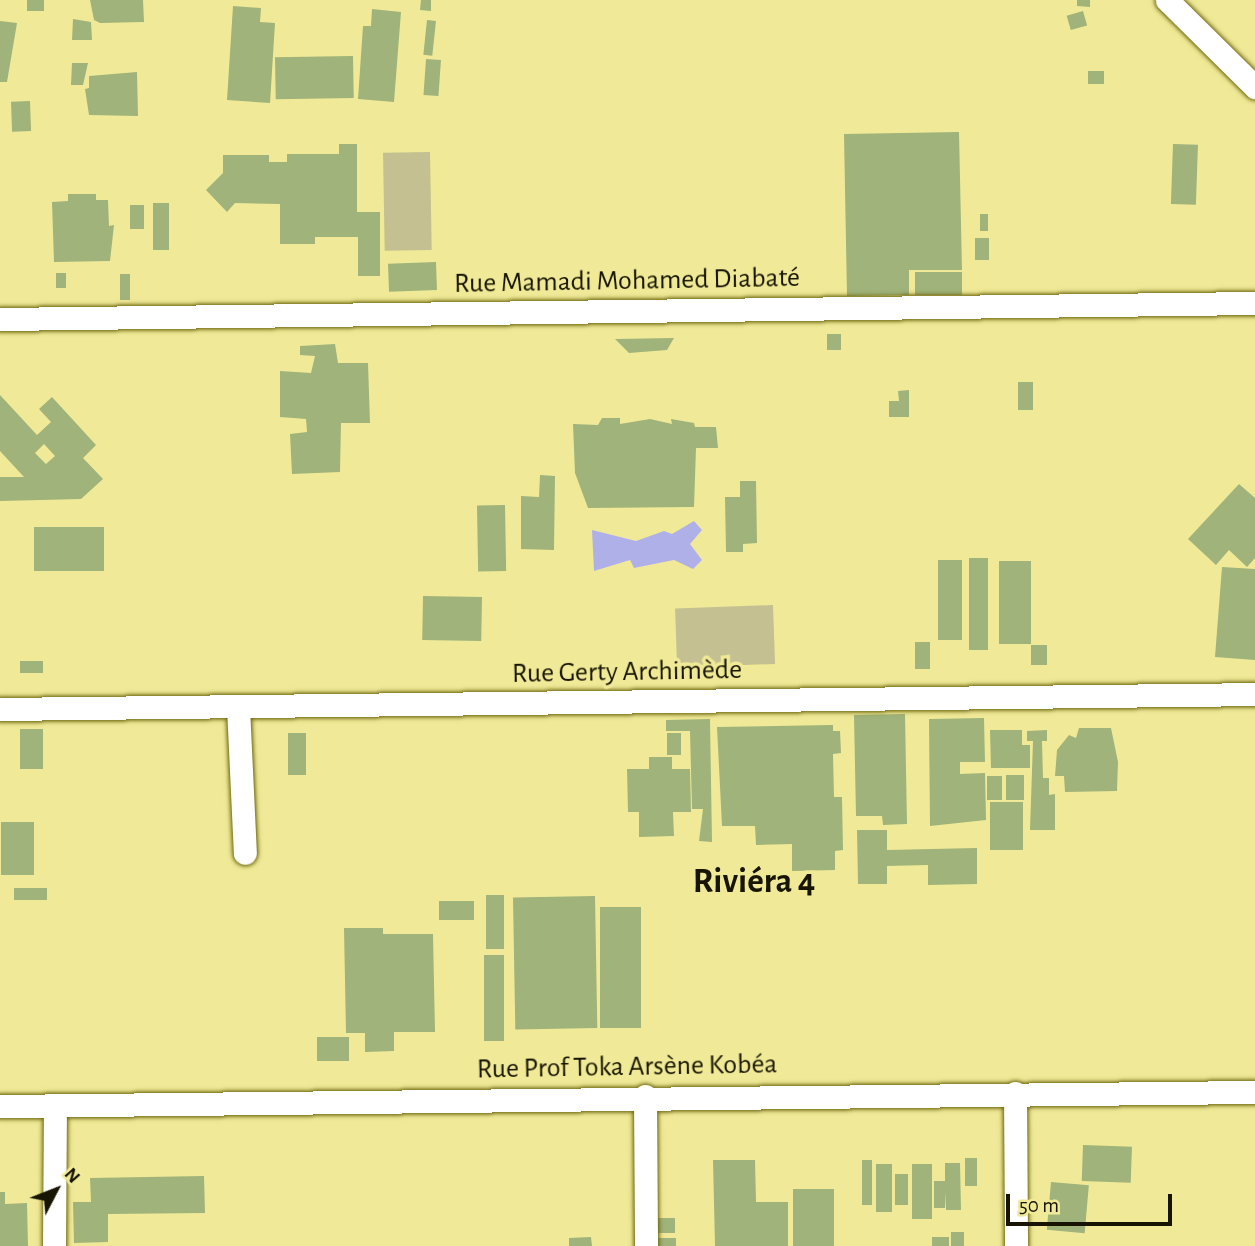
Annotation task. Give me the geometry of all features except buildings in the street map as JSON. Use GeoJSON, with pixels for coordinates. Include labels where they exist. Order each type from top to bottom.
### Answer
{"type":"FeatureCollection","features":[{"type":"Feature","properties":{"kind":"street"},"geometry":{"type":"LineString","coordinates":[[1167,0],[1255,87]]}},
{"type":"Feature","properties":{"kind":"street","name":"Rue Mamadi Mohamed Diabaté"},"geometry":{"type":"LineString","coordinates":[[0,319],[1255,303]]}},
{"type":"Feature","properties":{"kind":"street","name":"Rue Gerty Archimède"},"geometry":{"type":"LineString","coordinates":[[0,709],[1255,694]]}},
{"type":"Feature","properties":{"kind":"street"},"geometry":{"type":"LineString","coordinates":[[237,706],[246,853]]}},
{"type":"Feature","properties":{"kind":"street","name":"Rue Prof Toka Arsène Kobéa"},"geometry":{"type":"LineString","coordinates":[[0,1106],[646,1096],[1255,1092]]}},
{"type":"Feature","properties":{"kind":"street"},"geometry":{"type":"LineString","coordinates":[[1015,1093],[1016,1246]]}},
{"type":"Feature","properties":{"kind":"street"},"geometry":{"type":"LineString","coordinates":[[646,1096],[646,1246]]}},
{"type":"Feature","properties":{"kind":"street"},"geometry":{"type":"LineString","coordinates":[[54,1246],[55,1105]]}},
{"type":"Feature","properties":{"kind":"shaded area"},"geometry":{"type":"Polygon","coordinates":[[[430,152],[432,250],[385,251],[383,153],[430,152]]]}},
{"type":"Feature","properties":{"kind":"shaded area"},"geometry":{"type":"Polygon","coordinates":[[[773,605],[775,664],[677,667],[675,608],[773,605]]]}},
{"type":"Feature","properties":{"kind":"water"},"geometry":{"type":"Polygon","coordinates":[[[694,521],[702,530],[690,544],[702,560],[693,569],[674,560],[634,568],[630,560],[594,571],[592,530],[636,541],[664,531],[672,534],[694,521]]]}},
{"type":"Feature","properties":{"kind":"district","name":"Riviéra 4"},"geometry":{"type":"Point","coordinates":[754,882]}}]}
